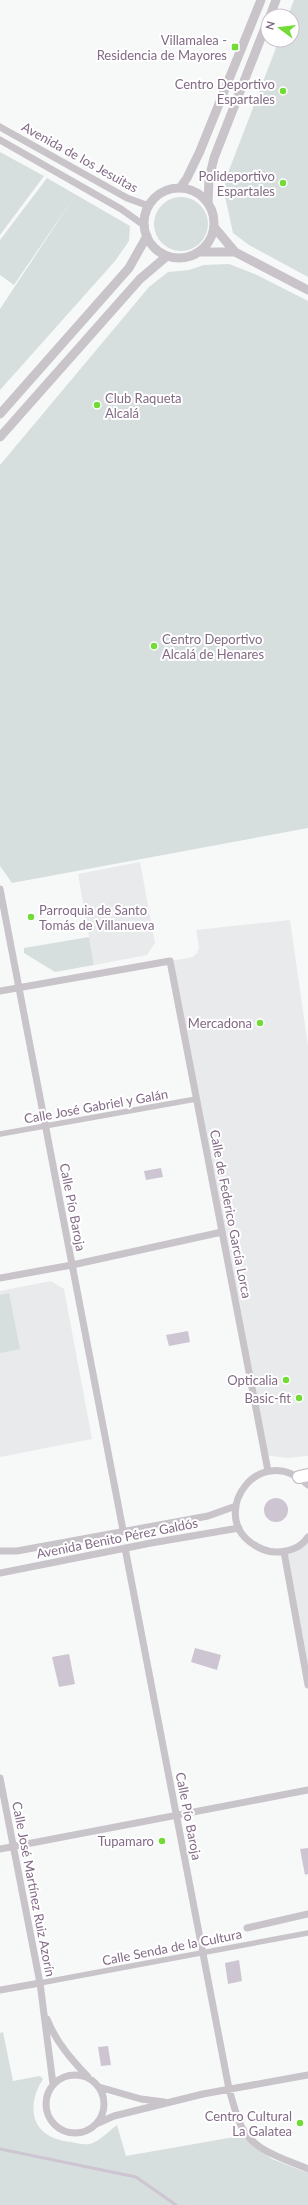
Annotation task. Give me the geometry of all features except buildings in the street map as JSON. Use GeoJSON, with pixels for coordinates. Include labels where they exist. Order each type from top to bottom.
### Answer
{"type":"FeatureCollection","features":[{"type":"Feature","properties":{"kind":"street"},"geometry":{"type":"LineString","coordinates":[[180,188],[187,178],[200,151],[261,0]]}},
{"type":"Feature","properties":{"kind":"street"},"geometry":{"type":"LineString","coordinates":[[208,203],[209,179],[214,158],[260,40]]}},
{"type":"Feature","properties":{"kind":"street","name":"Avenida de los Jesuitas"},"geometry":{"type":"LineString","coordinates":[[0,127],[127,198],[149,206]]}},
{"type":"Feature","properties":{"kind":"street","name":"Avenida de los Jesuitas"},"geometry":{"type":"LineString","coordinates":[[0,140],[121,209],[145,226]]}},
{"type":"Feature","properties":{"kind":"street"},"geometry":{"type":"LineString","coordinates":[[180,188],[192,190],[208,203],[213,213],[214,227],[209,242],[198,252],[189,257],[177,258],[167,256],[158,250],[147,236],[145,226],[149,206],[161,193],[180,188]]}},
{"type":"Feature","properties":{"kind":"street"},"geometry":{"type":"LineString","coordinates":[[214,227],[235,252],[308,290]]}},
{"type":"Feature","properties":{"kind":"street"},"geometry":{"type":"LineString","coordinates":[[0,414],[129,268],[147,236]]}},
{"type":"Feature","properties":{"kind":"street"},"geometry":{"type":"LineString","coordinates":[[198,252],[235,252]]}},
{"type":"Feature","properties":{"kind":"street"},"geometry":{"type":"LineString","coordinates":[[0,437],[140,279],[167,256]]}},
{"type":"Feature","properties":{"kind":"street","name":"Calle Pío Baroja"},"geometry":{"type":"LineString","coordinates":[[0,889],[123,1530]]}},
{"type":"Feature","properties":{"kind":"street","name":"Calle de Federico García Lorca"},"geometry":{"type":"LineString","coordinates":[[19,988],[170,961],[268,1471]]}},
{"type":"Feature","properties":{"kind":"street"},"geometry":{"type":"LineString","coordinates":[[0,991],[19,988]]}},
{"type":"Feature","properties":{"kind":"street","name":"Calle José Gabriel y Galán"},"geometry":{"type":"LineString","coordinates":[[0,1134],[196,1099]]}},
{"type":"Feature","properties":{"kind":"street"},"geometry":{"type":"LineString","coordinates":[[0,1278],[72,1265],[222,1232]]}},
{"type":"Feature","properties":{"kind":"street"},"geometry":{"type":"LineString","coordinates":[[305,1479],[285,1471],[268,1471],[256,1475],[246,1483],[240,1494],[236,1506],[236,1517],[239,1528],[247,1540],[258,1548],[271,1552],[284,1552],[299,1546],[308,1537]]}},
{"type":"Feature","properties":{"kind":"street","name":"Avenida Benito Pérez Galdós"},"geometry":{"type":"LineString","coordinates":[[0,1551],[17,1551],[123,1530],[208,1516],[236,1506]]}},
{"type":"Feature","properties":{"kind":"street","name":"Avenida Benito Pérez Galdós"},"geometry":{"type":"LineString","coordinates":[[0,1573],[125,1548],[239,1528]]}},
{"type":"Feature","properties":{"kind":"street","name":"Calle Pío Baroja"},"geometry":{"type":"LineString","coordinates":[[125,1548],[229,2088],[239,2122],[245,2132],[275,2157],[308,2169]]}},
{"type":"Feature","properties":{"kind":"street"},"geometry":{"type":"LineString","coordinates":[[284,1552],[308,1686]]}},
{"type":"Feature","properties":{"kind":"street","name":"Calle José Martínez Ruiz Azorín"},"geometry":{"type":"LineString","coordinates":[[0,1778],[40,1983],[53,2084]]}},
{"type":"Feature","properties":{"kind":"street"},"geometry":{"type":"LineString","coordinates":[[0,1848],[308,1790]]}},
{"type":"Feature","properties":{"kind":"street"},"geometry":{"type":"LineString","coordinates":[[247,1928],[308,1914]]}},
{"type":"Feature","properties":{"kind":"street","name":"Calle Senda de la Cultura"},"geometry":{"type":"LineString","coordinates":[[40,1983],[308,1933]]}},
{"type":"Feature","properties":{"kind":"street"},"geometry":{"type":"LineString","coordinates":[[0,1990],[40,1983]]}},
{"type":"Feature","properties":{"kind":"street","name":"Calle José Martínez Ruiz Azorín"},"geometry":{"type":"LineString","coordinates":[[42,2004],[53,2033],[66,2053],[90,2079]]}},
{"type":"Feature","properties":{"kind":"street"},"geometry":{"type":"LineString","coordinates":[[96,2124],[102,2116],[104,2106],[103,2096],[99,2087],[90,2079],[75,2074],[63,2077],[53,2084],[48,2092],[46,2110],[55,2126],[72,2133],[89,2129],[96,2124],[114,2116],[168,2102],[229,2088],[308,2075]]}},
{"type":"Feature","properties":{"kind":"street"},"geometry":{"type":"LineString","coordinates":[[99,2087],[141,2099],[168,2102]]}},
{"type":"Feature","properties":{"kind":"shaded area","name":"Centro Deportivo Espartales"},"geometry":{"type":"Polygon","coordinates":[[[294,0],[308,0],[308,277],[249,245],[233,233],[224,192],[226,178],[276,48],[300,48],[300,8],[291,8],[294,0]]]}},
{"type":"Feature","properties":{"kind":"shaded area"},"geometry":{"type":"Polygon","coordinates":[[[0,152],[44,176],[0,235],[0,152]]]}},
{"type":"Feature","properties":{"kind":"shaded area"},"geometry":{"type":"Polygon","coordinates":[[[47,178],[130,226],[129,241],[115,261],[0,390],[0,309],[74,197],[14,285],[0,275],[0,240],[47,178]]]}},
{"type":"Feature","properties":{"kind":"shaded area"},"geometry":{"type":"Polygon","coordinates":[[[176,197],[186,197],[196,201],[204,209],[208,219],[208,229],[204,239],[196,247],[186,251],[176,251],[166,247],[158,239],[154,229],[154,219],[158,209],[166,201],[176,197]]]}},
{"type":"Feature","properties":{"kind":"shaded area","name":"Centro Deportivo Alcalá de Henares"},"geometry":{"type":"Polygon","coordinates":[[[229,264],[257,275],[308,301],[308,828],[12,883],[0,866],[0,465],[149,287],[168,272],[189,270],[204,265],[229,264]]]}},
{"type":"Feature","properties":{"kind":"shaded area"},"geometry":{"type":"Polygon","coordinates":[[[140,862],[155,943],[147,955],[94,965],[78,874],[140,862]]]}},
{"type":"Feature","properties":{"kind":"shaded area"},"geometry":{"type":"Polygon","coordinates":[[[290,920],[308,1046],[308,1456],[287,1458],[265,1455],[170,961],[193,957],[197,953],[199,947],[196,930],[290,920]]]}},
{"type":"Feature","properties":{"kind":"shaded area"},"geometry":{"type":"Polygon","coordinates":[[[89,937],[94,965],[55,972],[24,953],[24,948],[89,937]]]}},
{"type":"Feature","properties":{"kind":"shaded area"},"geometry":{"type":"Polygon","coordinates":[[[161,1168],[163,1177],[146,1180],[144,1171],[161,1168]]]}},
{"type":"Feature","properties":{"kind":"shaded area"},"geometry":{"type":"Polygon","coordinates":[[[51,1281],[64,1289],[92,1439],[0,1457],[0,1291],[51,1281]]]}},
{"type":"Feature","properties":{"kind":"shaded area"},"geometry":{"type":"Polygon","coordinates":[[[9,1293],[20,1349],[0,1353],[0,1295],[9,1293]]]}},
{"type":"Feature","properties":{"kind":"shaded area"},"geometry":{"type":"Polygon","coordinates":[[[188,1331],[190,1342],[169,1346],[166,1335],[188,1331]]]}},
{"type":"Feature","properties":{"kind":"shaded area"},"geometry":{"type":"Polygon","coordinates":[[[276,1498],[281,1499],[287,1505],[287,1515],[281,1521],[276,1522],[271,1521],[265,1515],[264,1510],[265,1505],[271,1499],[276,1498]]]}},
{"type":"Feature","properties":{"kind":"shaded area"},"geometry":{"type":"Polygon","coordinates":[[[308,1537],[308,1685],[284,1552],[308,1537]]]}},
{"type":"Feature","properties":{"kind":"shaded area"},"geometry":{"type":"Polygon","coordinates":[[[195,1648],[221,1655],[217,1670],[191,1662],[195,1648]]]}},
{"type":"Feature","properties":{"kind":"shaded area"},"geometry":{"type":"Polygon","coordinates":[[[69,1654],[75,1684],[59,1687],[52,1657],[69,1654]]]}},
{"type":"Feature","properties":{"kind":"shaded area"},"geometry":{"type":"Polygon","coordinates":[[[308,1848],[308,1874],[305,1875],[300,1849],[308,1848]]]}},
{"type":"Feature","properties":{"kind":"shaded area"},"geometry":{"type":"Polygon","coordinates":[[[239,1960],[242,1981],[228,1984],[225,1963],[239,1960]]]}},
{"type":"Feature","properties":{"kind":"shaded area"},"geometry":{"type":"Polygon","coordinates":[[[3,2032],[13,2081],[40,2076],[43,2079],[37,2090],[33,2111],[40,2129],[48,2135],[58,2140],[89,2144],[100,2139],[117,2125],[126,2156],[240,2136],[246,2138],[272,2159],[308,2173],[308,2205],[0,2205],[0,2033],[3,2032]]]}},
{"type":"Feature","properties":{"kind":"shaded area"},"geometry":{"type":"Polygon","coordinates":[[[108,2046],[111,2065],[101,2066],[98,2047],[108,2046]]]}},
{"type":"Feature","properties":{"kind":"waterway"},"geometry":{"type":"LineString","coordinates":[[0,2149],[136,2177],[176,2205]]}},
{"type":"Feature","properties":{"kind":"place","name":"Villamalea - Residencia de Mayores"},"geometry":{"type":"Point","coordinates":[235,47]}},
{"type":"Feature","properties":{"kind":"place","name":"Centro Deportivo Espartales"},"geometry":{"type":"Point","coordinates":[283,91]}},
{"type":"Feature","properties":{"kind":"place","name":"Polideportivo Espartales"},"geometry":{"type":"Point","coordinates":[283,183]}},
{"type":"Feature","properties":{"kind":"place","name":"Club Raqueta Alcalá"},"geometry":{"type":"Point","coordinates":[97,405]}},
{"type":"Feature","properties":{"kind":"place","name":"Centro Deportivo Alcalá de Henares"},"geometry":{"type":"Point","coordinates":[154,646]}},
{"type":"Feature","properties":{"kind":"place","name":"Parroquia de Santo Tomás de Villanueva"},"geometry":{"type":"Point","coordinates":[31,917]}},
{"type":"Feature","properties":{"kind":"place","name":"Mercadona"},"geometry":{"type":"Point","coordinates":[260,1023]}},
{"type":"Feature","properties":{"kind":"place","name":"Opticalia"},"geometry":{"type":"Point","coordinates":[286,1380]}},
{"type":"Feature","properties":{"kind":"place","name":"Basic-fit"},"geometry":{"type":"Point","coordinates":[299,1398]}},
{"type":"Feature","properties":{"kind":"place","name":"Tupamaro"},"geometry":{"type":"Point","coordinates":[162,1841]}},
{"type":"Feature","properties":{"kind":"place","name":"Centro Cultural La Galatea"},"geometry":{"type":"Point","coordinates":[300,2123]}}]}
